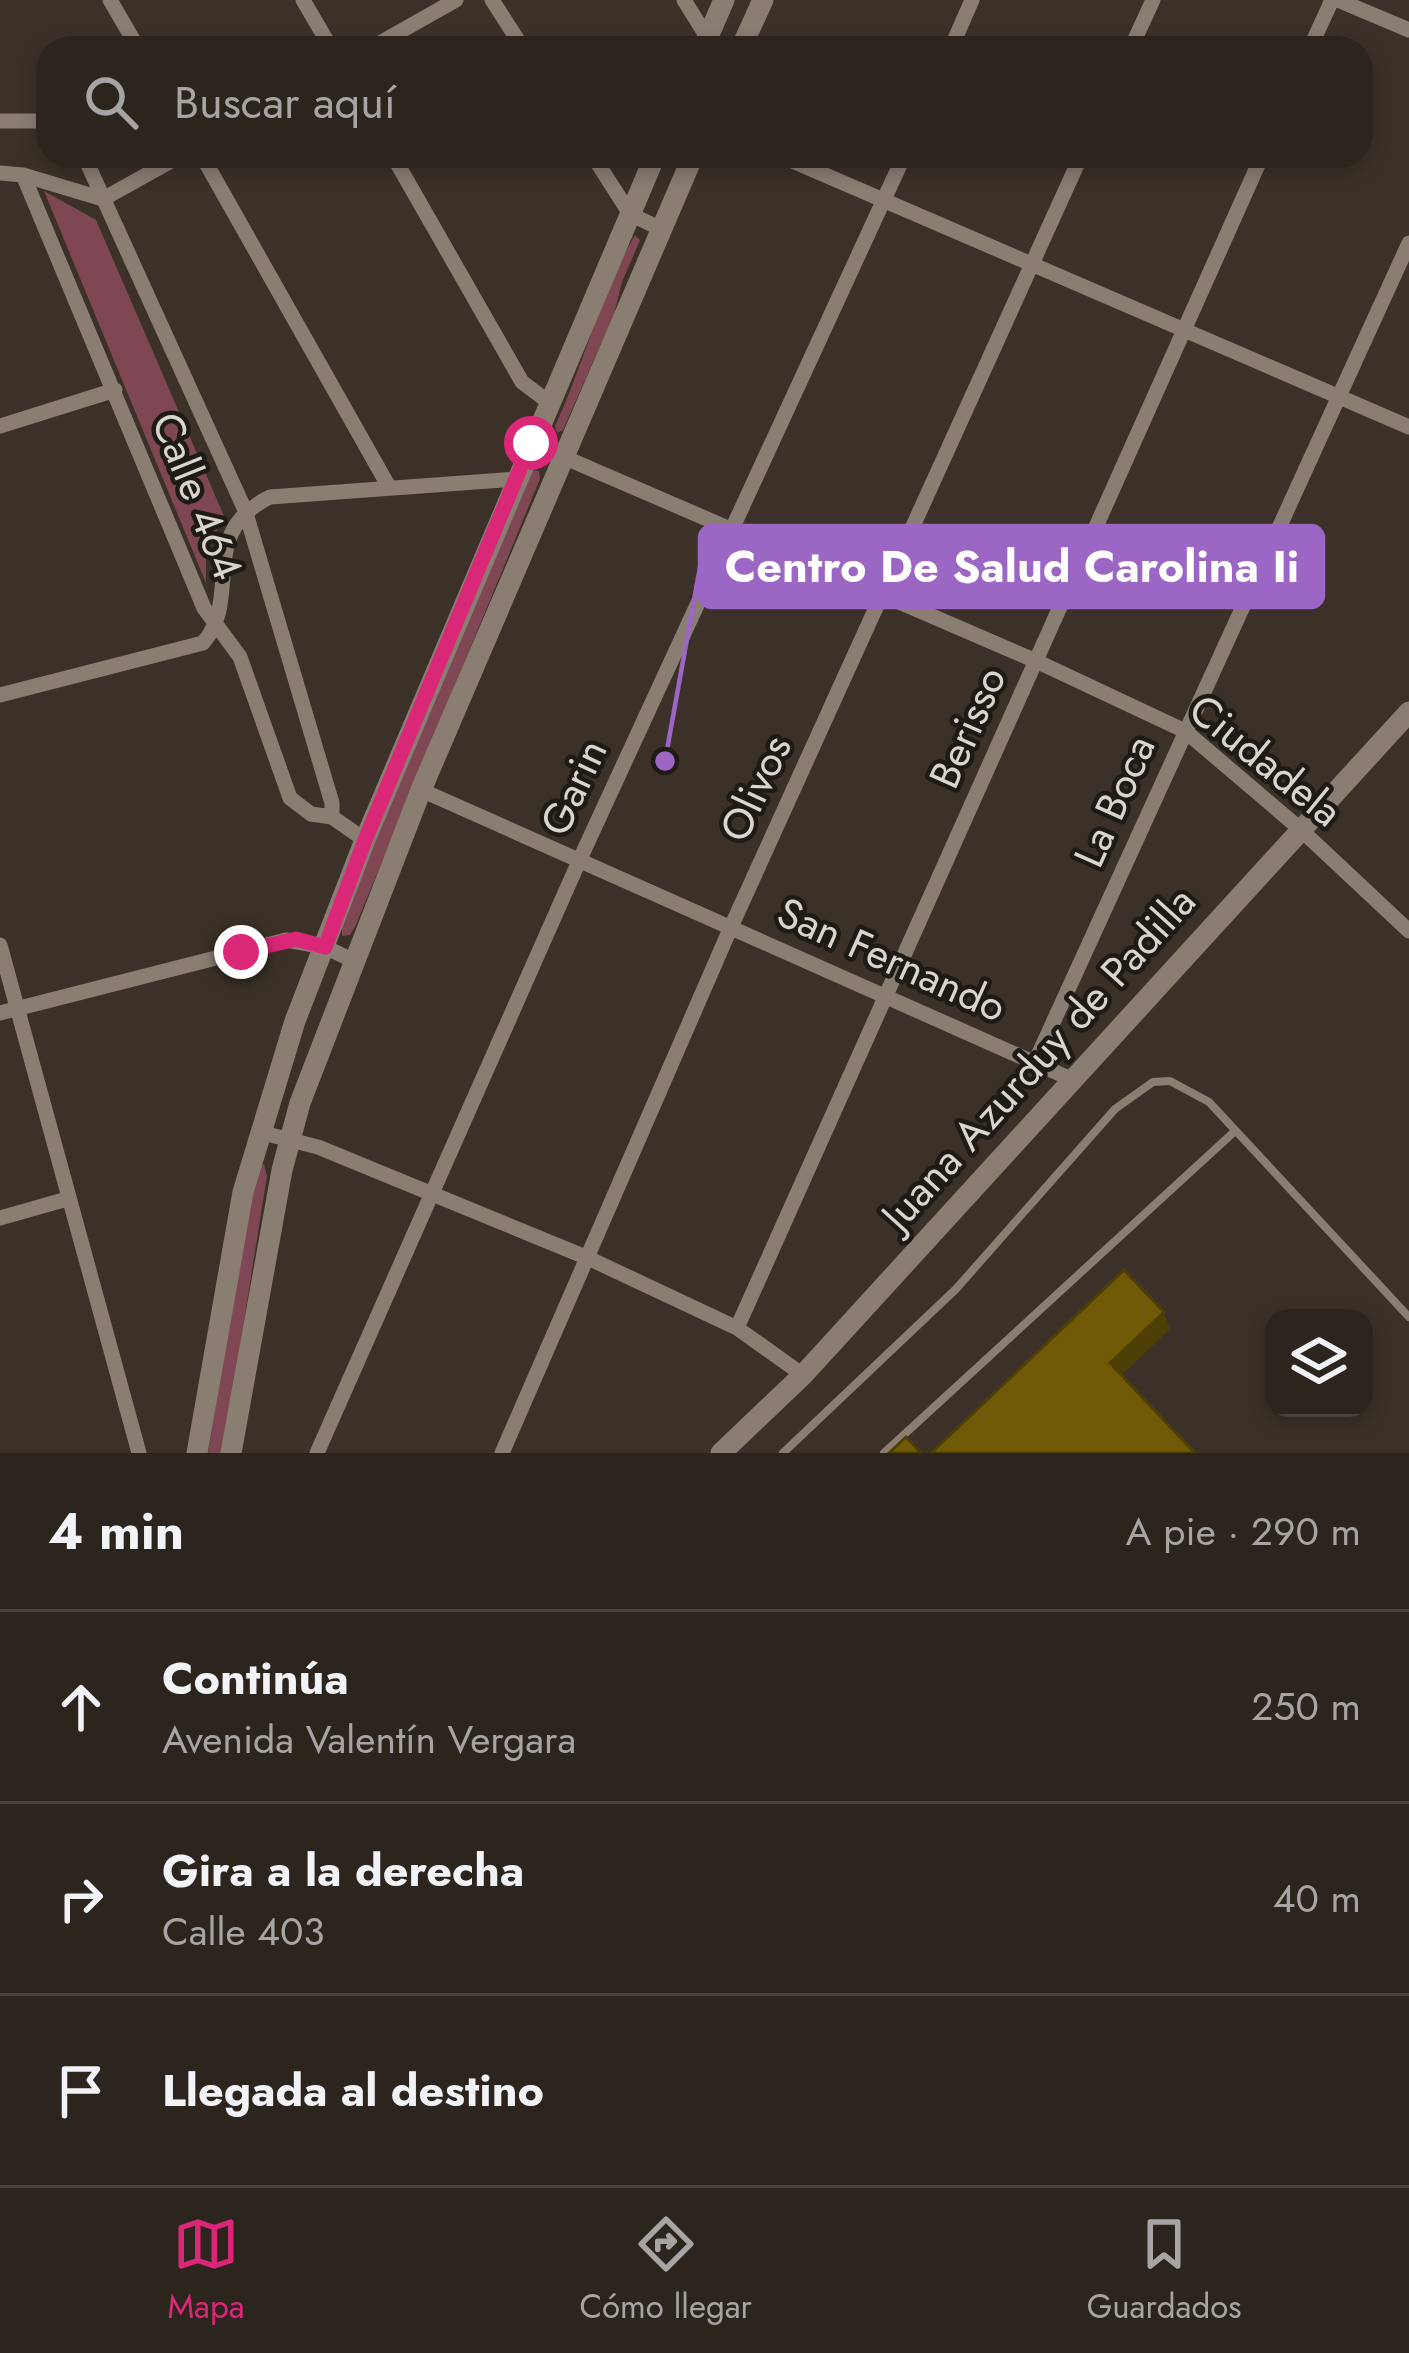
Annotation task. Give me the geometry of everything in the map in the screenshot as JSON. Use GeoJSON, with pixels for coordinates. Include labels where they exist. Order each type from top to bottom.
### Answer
{"type":"FeatureCollection","features":[{"type":"Feature","properties":{"kind":"street"},"geometry":{"type":"LineString","coordinates":[[110,0],[131,36]]}},
{"type":"Feature","properties":{"kind":"street"},"geometry":{"type":"LineString","coordinates":[[303,0],[324,36]]}},
{"type":"Feature","properties":{"kind":"street"},"geometry":{"type":"LineString","coordinates":[[392,36],[456,0]]}},
{"type":"Feature","properties":{"kind":"street"},"geometry":{"type":"LineString","coordinates":[[492,0],[515,36]]}},
{"type":"Feature","properties":{"kind":"street"},"geometry":{"type":"LineString","coordinates":[[684,0],[702,36]]}},
{"type":"Feature","properties":{"kind":"street"},"geometry":{"type":"LineString","coordinates":[[708,36],[724,0]]}},
{"type":"Feature","properties":{"kind":"street"},"geometry":{"type":"LineString","coordinates":[[746,36],[763,0]]}},
{"type":"Feature","properties":{"kind":"street"},"geometry":{"type":"LineString","coordinates":[[956,36],[972,0]]}},
{"type":"Feature","properties":{"kind":"street"},"geometry":{"type":"LineString","coordinates":[[1136,36],[1153,0]]}},
{"type":"Feature","properties":{"kind":"street"},"geometry":{"type":"LineString","coordinates":[[1316,36],[1335,0],[1409,30]]}},
{"type":"Feature","properties":{"kind":"street"},"geometry":{"type":"LineString","coordinates":[[0,121],[36,121]]}},
{"type":"Feature","properties":{"kind":"street","name":"Calle 464"},"geometry":{"type":"LineString","coordinates":[[89,168],[245,510],[332,803],[332,817]]}},
{"type":"Feature","properties":{"kind":"street"},"geometry":{"type":"LineString","coordinates":[[0,173],[23,175],[103,199],[159,168]]}},
{"type":"Feature","properties":{"kind":"street"},"geometry":{"type":"LineString","coordinates":[[209,168],[389,487]]}},
{"type":"Feature","properties":{"kind":"street"},"geometry":{"type":"LineString","coordinates":[[400,168],[522,382],[550,403]]}},
{"type":"Feature","properties":{"kind":"street"},"geometry":{"type":"LineString","coordinates":[[600,168],[630,214],[661,229]]}},
{"type":"Feature","properties":{"kind":"street"},"geometry":{"type":"LineString","coordinates":[[196,1453],[243,1192],[295,1022],[365,840],[650,168]]}},
{"type":"Feature","properties":{"kind":"street"},"geometry":{"type":"LineString","coordinates":[[230,1453],[290,1138],[352,960],[688,168]]}},
{"type":"Feature","properties":{"kind":"street"},"geometry":{"type":"LineString","coordinates":[[808,168],[1409,427]]}},
{"type":"Feature","properties":{"kind":"street","name":"Garin"},"geometry":{"type":"LineString","coordinates":[[317,1453],[580,859],[899,168]]}},
{"type":"Feature","properties":{"kind":"street","name":"Olivos"},"geometry":{"type":"LineString","coordinates":[[502,1453],[731,927],[1075,168]]}},
{"type":"Feature","properties":{"kind":"street","name":"Berisso"},"geometry":{"type":"LineString","coordinates":[[737,1328],[1257,168]]}},
{"type":"Feature","properties":{"kind":"street","name":"Calle 464"},"geometry":{"type":"LineString","coordinates":[[23,175],[204,608],[239,656],[290,798],[311,814],[332,817],[365,840]]}},
{"type":"Feature","properties":{"kind":"street","name":"La Boca"},"geometry":{"type":"LineString","coordinates":[[1035,1062],[1409,243]]}},
{"type":"Feature","properties":{"kind":"street"},"geometry":{"type":"LineString","coordinates":[[0,425],[116,390]]}},
{"type":"Feature","properties":{"kind":"street","name":"Ciudadela"},"geometry":{"type":"LineString","coordinates":[[531,443],[1036,661],[1185,731],[1407,927]]}},
{"type":"Feature","properties":{"kind":"street"},"geometry":{"type":"LineString","coordinates":[[0,695],[203,644],[218,627],[222,561],[245,510],[270,497],[516,479]]}},
{"type":"Feature","properties":{"kind":"street","name":"Juana Azurduy de Padilla"},"geometry":{"type":"LineString","coordinates":[[721,1453],[803,1375],[1409,712]]}},
{"type":"Feature","properties":{"kind":"street","name":"San Fernando"},"geometry":{"type":"LineString","coordinates":[[421,790],[1071,1079]]}},
{"type":"Feature","properties":{"kind":"street"},"geometry":{"type":"LineString","coordinates":[[9,1011],[286,940],[325,947],[352,960]]}},
{"type":"Feature","properties":{"kind":"street"},"geometry":{"type":"LineString","coordinates":[[0,946],[9,1011],[139,1453]]}},
{"type":"Feature","properties":{"kind":"street"},"geometry":{"type":"LineString","coordinates":[[259,1132],[290,1138],[588,1258],[737,1328],[803,1375]]}},
{"type":"Feature","properties":{"kind":"street"},"geometry":{"type":"LineString","coordinates":[[0,1218],[67,1199]]}},
{"type":"Feature","properties":{"kind":"lane"},"geometry":{"type":"LineString","coordinates":[[783,1453],[956,1289],[1115,1109],[1154,1082],[1170,1081],[1209,1102],[1409,1317]]}},
{"type":"Feature","properties":{"kind":"lane"},"geometry":{"type":"LineString","coordinates":[[884,1453],[1235,1131]]}},
{"type":"Feature","properties":{"kind":"shaded area"},"geometry":{"type":"Polygon","coordinates":[[[44,191],[96,220],[224,516],[206,554],[206,583],[44,191]]]}},
{"type":"Feature","properties":{"kind":"shaded area"},"geometry":{"type":"Polygon","coordinates":[[[635,235],[640,240],[614,314],[563,430],[557,433],[555,426],[602,305],[635,235]]]}},
{"type":"Feature","properties":{"kind":"shaded area"},"geometry":{"type":"Polygon","coordinates":[[[533,470],[539,471],[540,479],[355,927],[350,935],[342,936],[342,921],[533,470]]]}},
{"type":"Feature","properties":{"kind":"shaded area"},"geometry":{"type":"Polygon","coordinates":[[[264,1164],[267,1176],[223,1453],[208,1453],[254,1172],[264,1164]]]}},
{"type":"Feature","properties":{"kind":"building"},"geometry":{"type":"Polygon","coordinates":[[[1124,1270],[1164,1312],[1110,1363],[1195,1453],[931,1453],[1124,1270]]]}},
{"type":"Feature","properties":{"kind":"building"},"geometry":{"type":"Polygon","coordinates":[[[906,1437],[921,1453],[889,1453],[906,1437]]]}},
{"type":"Feature","properties":{"kind":"place","name":"Centro De Salud Carolina Ii"},"geometry":{"type":"Point","coordinates":[665,761]}},
{"type":"Feature","properties":{"kind":"route"},"geometry":{"type":"LineString","coordinates":[[241,952],[296,939],[325,947],[531,443]]}}]}
